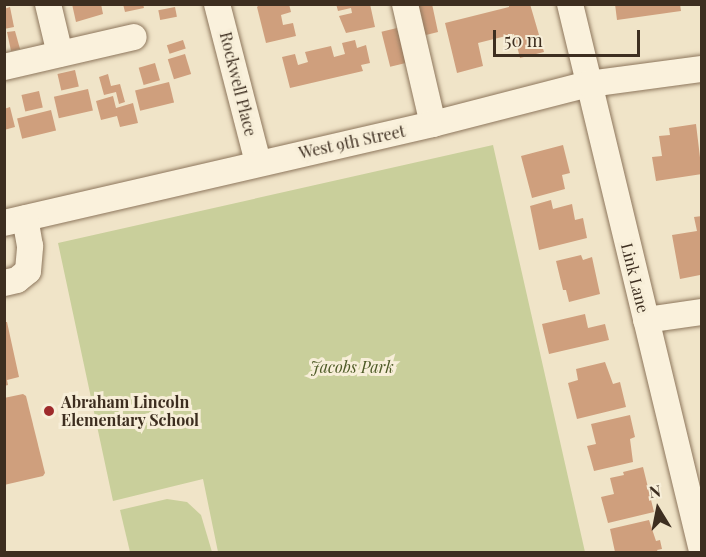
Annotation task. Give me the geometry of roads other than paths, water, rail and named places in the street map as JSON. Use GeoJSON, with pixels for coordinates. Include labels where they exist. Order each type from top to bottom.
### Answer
{"type":"FeatureCollection","features":[{"type":"Feature","properties":{"kind":"street"},"geometry":{"type":"LineString","coordinates":[[48,4],[60,54]]}},
{"type":"Feature","properties":{"kind":"street","name":"Rockwell Place"},"geometry":{"type":"LineString","coordinates":[[217,4],[258,163]]}},
{"type":"Feature","properties":{"kind":"street"},"geometry":{"type":"LineString","coordinates":[[405,4],[433,124]]}},
{"type":"Feature","properties":{"kind":"street","name":"Link Lane"},"geometry":{"type":"LineString","coordinates":[[570,4],[702,551]]}},
{"type":"Feature","properties":{"kind":"street"},"geometry":{"type":"LineString","coordinates":[[4,67],[134,37]]}},
{"type":"Feature","properties":{"kind":"street","name":"West 9th Street"},"geometry":{"type":"LineString","coordinates":[[15,220],[433,124],[589,84],[702,69]]}},
{"type":"Feature","properties":{"kind":"street"},"geometry":{"type":"LineString","coordinates":[[4,283],[17,280],[28,272],[30,246],[15,220]]}},
{"type":"Feature","properties":{"kind":"street"},"geometry":{"type":"LineString","coordinates":[[646,320],[702,312]]}},
{"type":"Feature","properties":{"kind":"place","name":"Abraham Lincoln Elementary School"},"geometry":{"type":"Point","coordinates":[49,411]}},
{"type":"Feature","properties":{"kind":"park label","name":"Jacobs Park"},"geometry":{"type":"Point","coordinates":[352,367]}}]}
